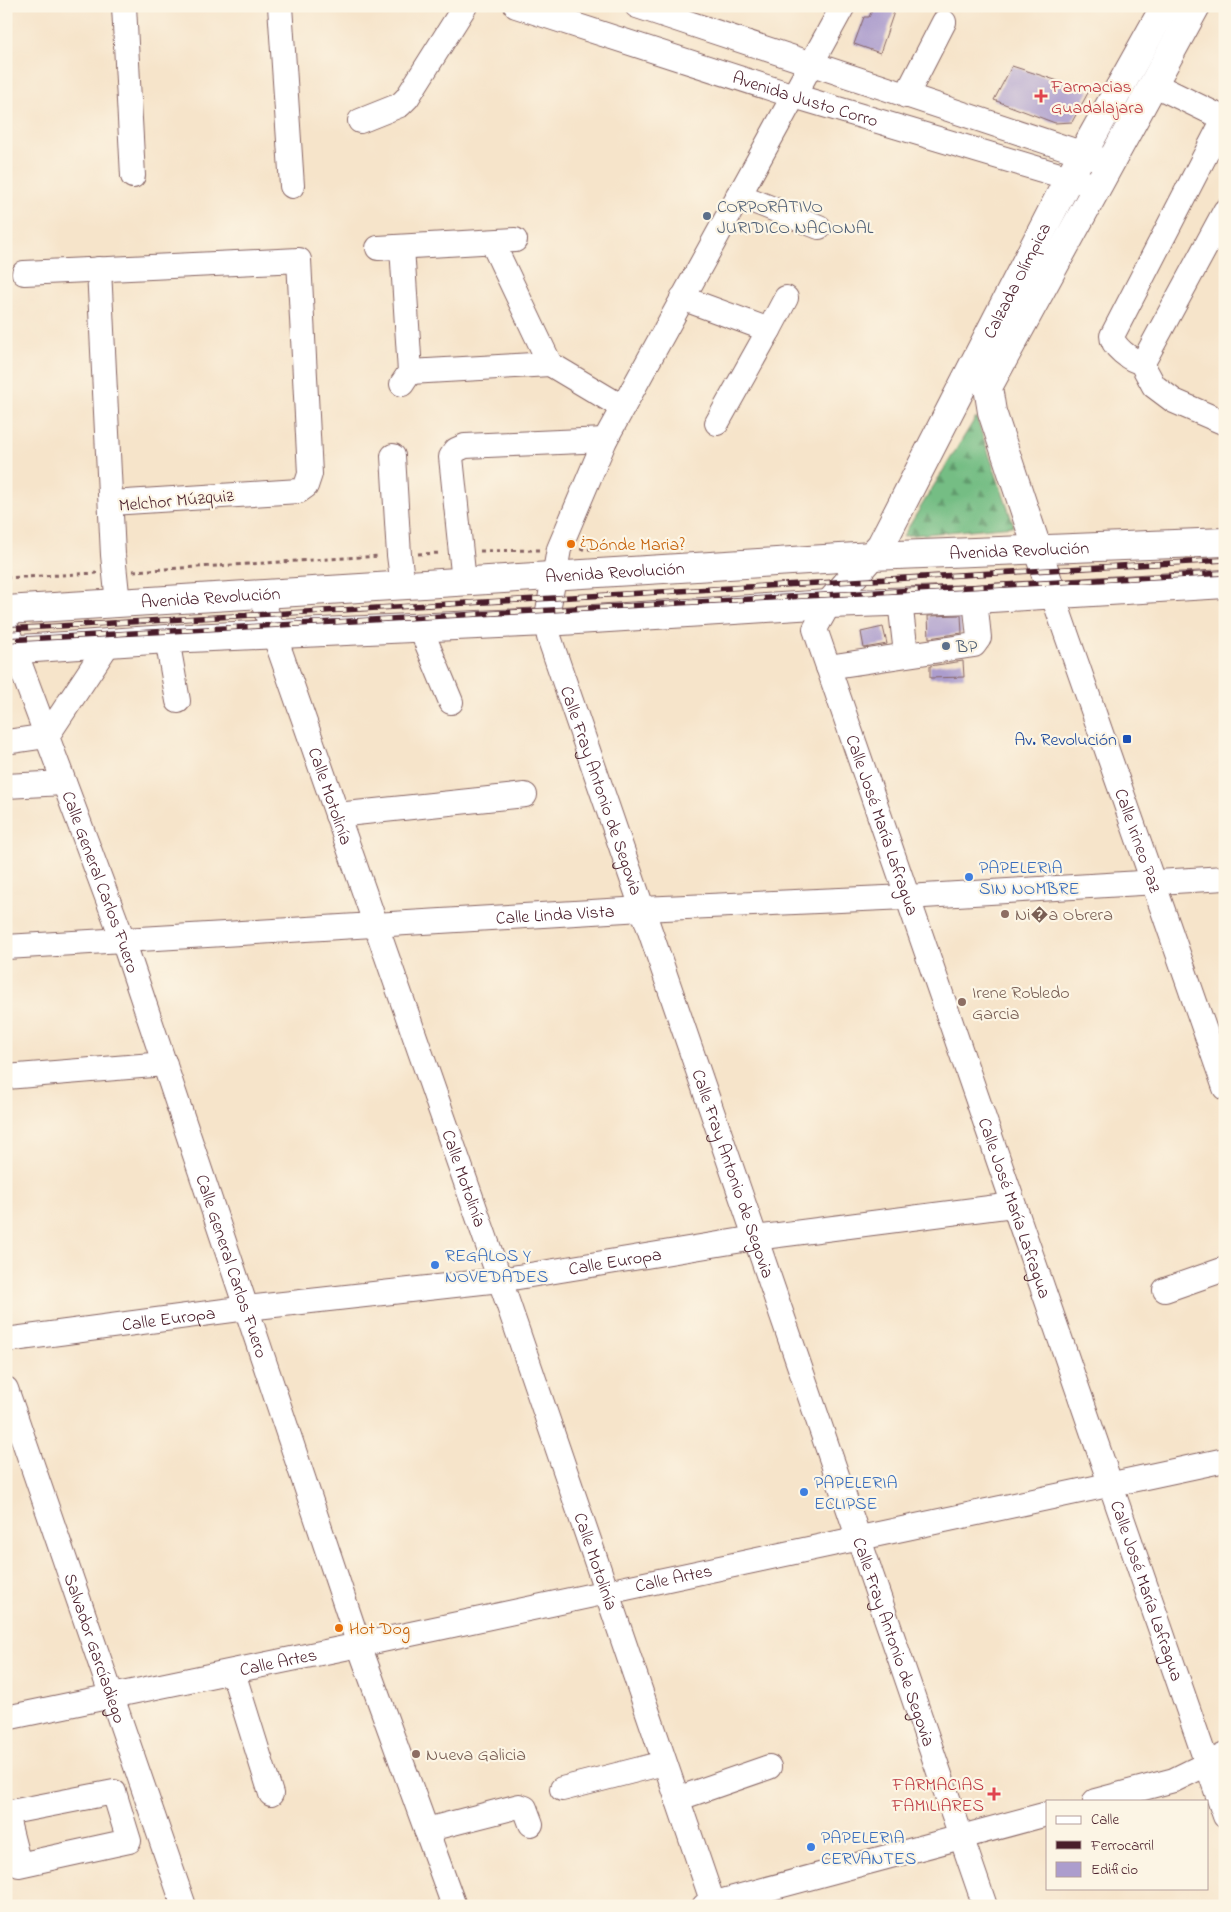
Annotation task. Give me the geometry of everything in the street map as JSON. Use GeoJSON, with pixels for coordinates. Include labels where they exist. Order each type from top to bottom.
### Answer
{"type":"FeatureCollection","features":[{"type":"Feature","properties":{"kind":"main road","name":"Calzada Olímpica"},"geometry":{"type":"LineString","coordinates":[[829,604],[872,556],[885,536],[1069,178],[1164,6]]}},
{"type":"Feature","properties":{"kind":"main road","name":"Calzada Olímpica"},"geometry":{"type":"LineString","coordinates":[[1052,594],[992,412],[988,387],[1096,186],[1196,6]]}},
{"type":"Feature","properties":{"kind":"main road","name":"Avenida Revolución"},"geometry":{"type":"LineString","coordinates":[[6,610],[118,602],[403,587],[872,556],[1038,551],[1225,542]]}},
{"type":"Feature","properties":{"kind":"main road"},"geometry":{"type":"LineString","coordinates":[[9,642],[108,644],[167,639],[546,622],[829,604],[975,599],[1225,584]]}},
{"type":"Feature","properties":{"kind":"street"},"geometry":{"type":"LineString","coordinates":[[124,6],[133,176]]}},
{"type":"Feature","properties":{"kind":"street"},"geometry":{"type":"LineString","coordinates":[[280,6],[292,186]]}},
{"type":"Feature","properties":{"kind":"street"},"geometry":{"type":"LineString","coordinates":[[360,121],[400,105],[407,98],[465,6]]}},
{"type":"Feature","properties":{"kind":"street","name":"Avenida Justo Corro"},"geometry":{"type":"LineString","coordinates":[[637,6],[1110,163]]}},
{"type":"Feature","properties":{"kind":"street","name":"Calle Fray Antonio de Segovia"},"geometry":{"type":"LineString","coordinates":[[843,6],[604,440],[559,549],[546,622],[549,637],[985,1906]]}},
{"type":"Feature","properties":{"kind":"street","name":"Avenida Justo Corro"},"geometry":{"type":"LineString","coordinates":[[526,8],[794,96],[1096,186]]}},
{"type":"Feature","properties":{"kind":"street"},"geometry":{"type":"LineString","coordinates":[[906,96],[944,22]]}},
{"type":"Feature","properties":{"kind":"street"},"geometry":{"type":"LineString","coordinates":[[1153,84],[1224,118],[1112,336],[1114,343],[1133,360],[1141,362],[1154,386],[1174,401],[1225,423]]}},
{"type":"Feature","properties":{"kind":"street"},"geometry":{"type":"LineString","coordinates":[[738,195],[819,227]]}},
{"type":"Feature","properties":{"kind":"street"},"geometry":{"type":"LineString","coordinates":[[1141,362],[1146,357],[1225,211]]}},
{"type":"Feature","properties":{"kind":"street"},"geometry":{"type":"LineString","coordinates":[[378,248],[503,241],[550,364]]}},
{"type":"Feature","properties":{"kind":"street"},"geometry":{"type":"LineString","coordinates":[[402,247],[406,378],[550,364],[622,407]]}},
{"type":"Feature","properties":{"kind":"street","name":"Melchor Múzquiz"},"geometry":{"type":"LineString","coordinates":[[99,269],[299,260],[310,474],[306,486],[299,491],[111,503],[114,572],[118,602]]}},
{"type":"Feature","properties":{"kind":"street"},"geometry":{"type":"LineString","coordinates":[[24,273],[99,269],[111,503]]}},
{"type":"Feature","properties":{"kind":"street"},"geometry":{"type":"LineString","coordinates":[[682,298],[769,330]]}},
{"type":"Feature","properties":{"kind":"street"},"geometry":{"type":"LineString","coordinates":[[717,423],[786,298]]}},
{"type":"Feature","properties":{"kind":"street"},"geometry":{"type":"LineString","coordinates":[[464,582],[459,552],[451,457],[456,450],[465,446],[604,440]]}},
{"type":"Feature","properties":{"kind":"street"},"geometry":{"type":"LineString","coordinates":[[393,456],[399,555],[403,587]]}},
{"type":"Feature","properties":{"kind":"street","name":"Calle Motolinía"},"geometry":{"type":"LineString","coordinates":[[260,594],[500,1280],[677,1799],[710,1905]]}},
{"type":"Feature","properties":{"kind":"street","name":"Calle Irineo Paz"},"geometry":{"type":"LineString","coordinates":[[1052,594],[1225,1088]]}},
{"type":"Feature","properties":{"kind":"street"},"geometry":{"type":"LineString","coordinates":[[828,667],[977,644],[979,638],[975,599]]}},
{"type":"Feature","properties":{"kind":"street"},"geometry":{"type":"LineString","coordinates":[[900,601],[906,654]]}},
{"type":"Feature","properties":{"kind":"street","name":"Calle José María Lafragua"},"geometry":{"type":"LineString","coordinates":[[829,604],[815,629],[1110,1484],[1216,1759],[1225,1816]]}},
{"type":"Feature","properties":{"kind":"street"},"geometry":{"type":"LineString","coordinates":[[420,627],[451,702]]}},
{"type":"Feature","properties":{"kind":"street"},"geometry":{"type":"LineString","coordinates":[[167,639],[178,701]]}},
{"type":"Feature","properties":{"kind":"street","name":"Calle General Carlos Fuero"},"geometry":{"type":"LineString","coordinates":[[9,642],[47,736],[124,940],[359,1645],[454,1906]]}},
{"type":"Feature","properties":{"kind":"street"},"geometry":{"type":"LineString","coordinates":[[6,742],[47,736],[108,644]]}},
{"type":"Feature","properties":{"kind":"street"},"geometry":{"type":"LineString","coordinates":[[6,786],[64,783]]}},
{"type":"Feature","properties":{"kind":"street"},"geometry":{"type":"LineString","coordinates":[[337,815],[525,795]]}},
{"type":"Feature","properties":{"kind":"street","name":"Calle Linda Vista"},"geometry":{"type":"LineString","coordinates":[[6,947],[642,909],[907,897],[1225,878]]}},
{"type":"Feature","properties":{"kind":"street"},"geometry":{"type":"LineString","coordinates":[[6,1077],[165,1064]]}},
{"type":"Feature","properties":{"kind":"street","name":"Calle Europa"},"geometry":{"type":"LineString","coordinates":[[6,1340],[247,1308],[500,1280],[755,1238],[1014,1205]]}},
{"type":"Feature","properties":{"kind":"street"},"geometry":{"type":"LineString","coordinates":[[1165,1290],[1225,1269]]}},
{"type":"Feature","properties":{"kind":"street","name":"Salvador Garcíadiego"},"geometry":{"type":"LineString","coordinates":[[6,1389],[184,1906]]}},
{"type":"Feature","properties":{"kind":"street","name":"Calle Artes"},"geometry":{"type":"LineString","coordinates":[[6,1718],[233,1672],[1225,1460]]}},
{"type":"Feature","properties":{"kind":"street"},"geometry":{"type":"LineString","coordinates":[[233,1672],[271,1794]]}},
{"type":"Feature","properties":{"kind":"street"},"geometry":{"type":"LineString","coordinates":[[1099,1800],[1174,1780],[1216,1759]]}},
{"type":"Feature","properties":{"kind":"street"},"geometry":{"type":"LineString","coordinates":[[562,1789],[664,1763]]}},
{"type":"Feature","properties":{"kind":"street"},"geometry":{"type":"LineString","coordinates":[[677,1799],[769,1767]]}},
{"type":"Feature","properties":{"kind":"street"},"geometry":{"type":"LineString","coordinates":[[114,1792],[128,1841],[19,1865],[6,1813],[114,1792]]}},
{"type":"Feature","properties":{"kind":"street"},"geometry":{"type":"LineString","coordinates":[[426,1830],[519,1806],[524,1808],[532,1824]]}},
{"type":"Feature","properties":{"kind":"street"},"geometry":{"type":"LineString","coordinates":[[710,1905],[1046,1814]]}},
{"type":"Feature","properties":{"kind":"path"},"geometry":{"type":"LineString","coordinates":[[6,578],[399,555],[559,549]]}},
{"type":"Feature","properties":{"kind":"green space"},"geometry":{"type":"Polygon","coordinates":[[[976,417],[1014,526],[903,536],[976,417]]]}},
{"type":"Feature","properties":{"kind":"building"},"geometry":{"type":"Polygon","coordinates":[[[874,6],[896,6],[880,53],[854,44],[864,17],[869,17],[874,6]]]}},
{"type":"Feature","properties":{"kind":"building","name":"Farmacias Guadalajara"},"geometry":{"type":"Polygon","coordinates":[[[1012,66],[1089,91],[1072,122],[1055,123],[994,100],[1012,66]]]}},
{"type":"Feature","properties":{"kind":"building"},"geometry":{"type":"Polygon","coordinates":[[[961,615],[962,633],[929,638],[928,616],[961,615]]]}},
{"type":"Feature","properties":{"kind":"building"},"geometry":{"type":"Polygon","coordinates":[[[883,627],[887,644],[864,648],[861,632],[883,627]]]}},
{"type":"Feature","properties":{"kind":"building"},"geometry":{"type":"Polygon","coordinates":[[[963,661],[964,677],[930,678],[930,666],[963,661]]]}},
{"type":"Feature","properties":{"kind":"railway"},"geometry":{"type":"LineString","coordinates":[[6,629],[1225,560]]}},
{"type":"Feature","properties":{"kind":"railway"},"geometry":{"type":"LineString","coordinates":[[6,640],[1225,573]]}},
{"type":"Feature","properties":{"kind":"place","name":"Farmacias Guadalajara"},"geometry":{"type":"Point","coordinates":[1041,96]}},
{"type":"Feature","properties":{"kind":"place","name":"CORPORATIVO JURIDICO NACIONAL"},"geometry":{"type":"Point","coordinates":[707,216]}},
{"type":"Feature","properties":{"kind":"place","name":"¿Dónde Maria?"},"geometry":{"type":"Point","coordinates":[571,544]}},
{"type":"Feature","properties":{"kind":"place","name":"BP"},"geometry":{"type":"Point","coordinates":[946,646]}},
{"type":"Feature","properties":{"kind":"place","name":"Av. Revolución"},"geometry":{"type":"Point","coordinates":[1127,739]}},
{"type":"Feature","properties":{"kind":"place","name":"PAPELERIA SIN NOMBRE"},"geometry":{"type":"Point","coordinates":[969,877]}},
{"type":"Feature","properties":{"kind":"place","name":"Ni�a Obrera"},"geometry":{"type":"Point","coordinates":[1005,914]}},
{"type":"Feature","properties":{"kind":"place","name":"Irene Robledo Garcia"},"geometry":{"type":"Point","coordinates":[962,1002]}},
{"type":"Feature","properties":{"kind":"place","name":"REGALOS Y NOVEDADES"},"geometry":{"type":"Point","coordinates":[435,1265]}},
{"type":"Feature","properties":{"kind":"place","name":"PAPELERIA ECLIPSE"},"geometry":{"type":"Point","coordinates":[804,1492]}},
{"type":"Feature","properties":{"kind":"place","name":"Hot Dog"},"geometry":{"type":"Point","coordinates":[339,1628]}},
{"type":"Feature","properties":{"kind":"place","name":"Nueva Galicia"},"geometry":{"type":"Point","coordinates":[416,1754]}},
{"type":"Feature","properties":{"kind":"place","name":"FARMACIAS FAMILIARES"},"geometry":{"type":"Point","coordinates":[994,1794]}},
{"type":"Feature","properties":{"kind":"place","name":"PAPELERIA CERVANTES"},"geometry":{"type":"Point","coordinates":[811,1847]}}]}
